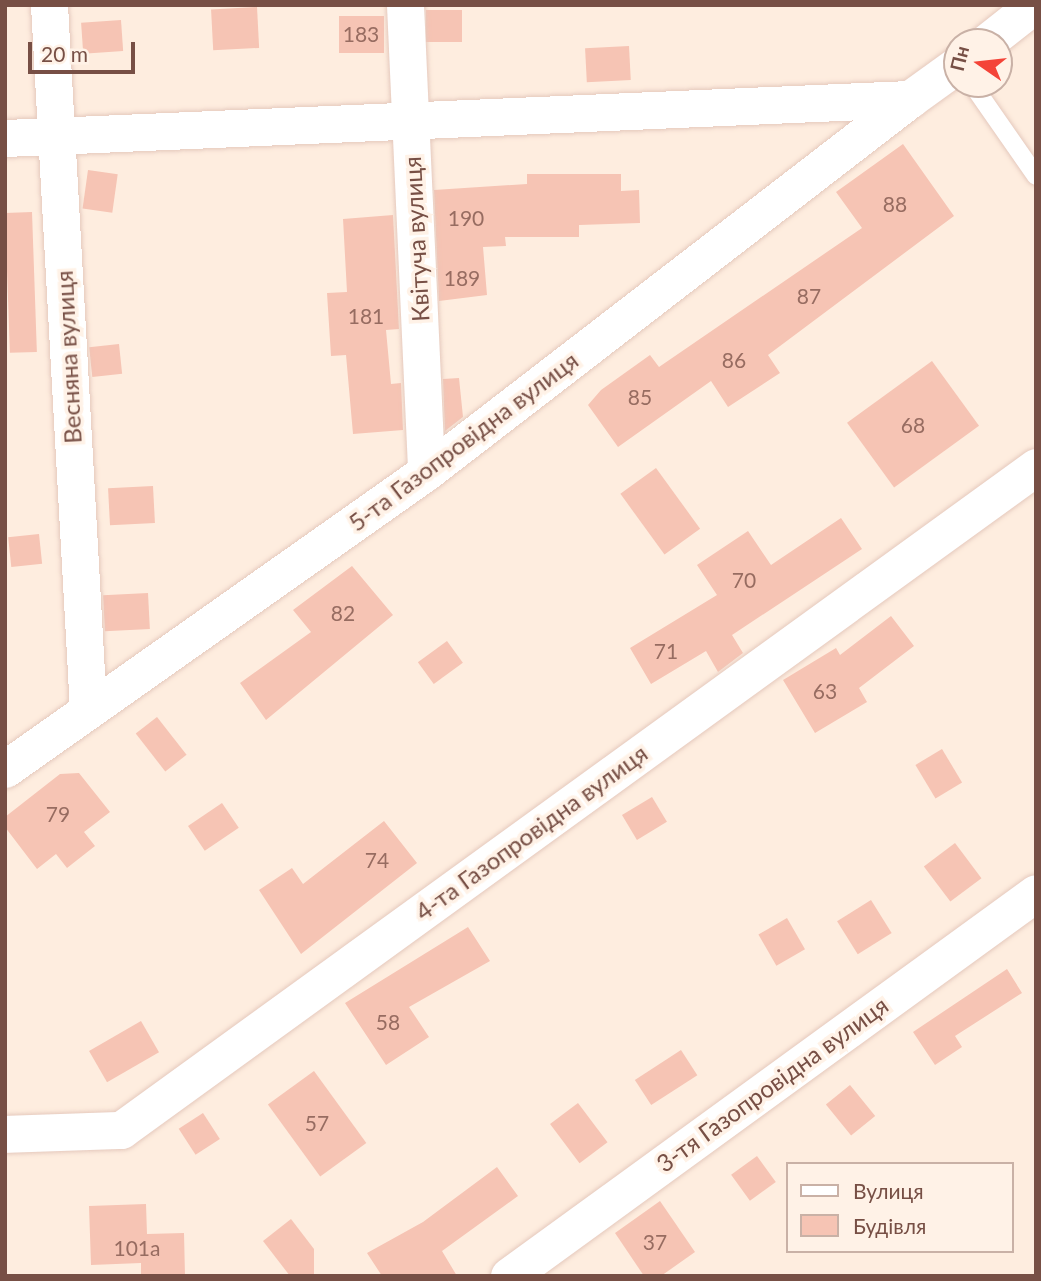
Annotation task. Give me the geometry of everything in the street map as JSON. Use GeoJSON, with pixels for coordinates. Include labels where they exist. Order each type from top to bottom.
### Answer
{"type":"FeatureCollection","features":[{"type":"Feature","properties":{"kind":"street","name":"Весняна вулиця"},"geometry":{"type":"LineString","coordinates":[[49,5],[88,709]]}},
{"type":"Feature","properties":{"kind":"street","name":"Квітуча вулиця"},"geometry":{"type":"LineString","coordinates":[[405,5],[426,472]]}},
{"type":"Feature","properties":{"kind":"street"},"geometry":{"type":"LineString","coordinates":[[1005,28],[1034,5]]}},
{"type":"Feature","properties":{"kind":"street","name":"5-та Газопровідна вулиця"},"geometry":{"type":"LineString","coordinates":[[5,769],[426,472],[943,75]]}},
{"type":"Feature","properties":{"kind":"street"},"geometry":{"type":"LineString","coordinates":[[5,138],[910,99]]}},
{"type":"Feature","properties":{"kind":"street","name":"4-та Газопровідна вулиця"},"geometry":{"type":"LineString","coordinates":[[5,1134],[121,1130],[1036,467]]}},
{"type":"Feature","properties":{"kind":"street","name":"3-тя Газопровідна вулиця"},"geometry":{"type":"LineString","coordinates":[[509,1276],[1036,893]]}},
{"type":"Feature","properties":{"kind":"lane"},"geometry":{"type":"LineString","coordinates":[[982,98],[1036,176]]}},
{"type":"Feature","properties":{"kind":"building"},"geometry":{"type":"Polygon","coordinates":[[[257,7],[259,48],[213,50],[211,9],[257,7]]]}},
{"type":"Feature","properties":{"kind":"building"},"geometry":{"type":"Polygon","coordinates":[[[426,10],[462,10],[462,42],[426,42],[426,10]]]}},
{"type":"Feature","properties":{"kind":"building"},"geometry":{"type":"Polygon","coordinates":[[[339,16],[384,16],[384,53],[339,53],[339,16]]]}},
{"type":"Feature","properties":{"kind":"building"},"geometry":{"type":"Polygon","coordinates":[[[121,20],[123,51],[83,54],[81,23],[121,20]]]}},
{"type":"Feature","properties":{"kind":"building"},"geometry":{"type":"Polygon","coordinates":[[[629,46],[631,80],[587,82],[585,48],[629,46]]]}},
{"type":"Feature","properties":{"kind":"building"},"geometry":{"type":"Polygon","coordinates":[[[903,144],[954,216],[768,355],[780,373],[728,407],[711,381],[618,447],[588,405],[601,390],[650,355],[659,367],[862,228],[836,192],[903,144]]]}},
{"type":"Feature","properties":{"kind":"building"},"geometry":{"type":"Polygon","coordinates":[[[88,170],[118,174],[112,213],[83,209],[88,170]]]}},
{"type":"Feature","properties":{"kind":"building"},"geometry":{"type":"Polygon","coordinates":[[[527,174],[621,174],[621,191],[639,190],[640,223],[579,225],[579,237],[505,237],[506,246],[483,247],[487,295],[439,301],[434,190],[527,184],[527,174]]]}},
{"type":"Feature","properties":{"kind":"building"},"geometry":{"type":"Polygon","coordinates":[[[32,212],[37,352],[10,353],[5,213],[32,212]]]}},
{"type":"Feature","properties":{"kind":"building"},"geometry":{"type":"Polygon","coordinates":[[[393,215],[399,329],[386,330],[391,384],[401,383],[403,430],[353,434],[346,355],[331,356],[327,293],[347,292],[343,219],[393,215]]]}},
{"type":"Feature","properties":{"kind":"building"},"geometry":{"type":"Polygon","coordinates":[[[119,344],[122,374],[92,377],[89,347],[119,344]]]}},
{"type":"Feature","properties":{"kind":"building"},"geometry":{"type":"Polygon","coordinates":[[[932,361],[979,426],[894,487],[847,423],[932,361]]]}},
{"type":"Feature","properties":{"kind":"building"},"geometry":{"type":"Polygon","coordinates":[[[459,378],[463,417],[445,431],[443,379],[459,378]]]}},
{"type":"Feature","properties":{"kind":"building"},"geometry":{"type":"Polygon","coordinates":[[[656,468],[700,529],[664,555],[620,494],[656,468]]]}},
{"type":"Feature","properties":{"kind":"building"},"geometry":{"type":"Polygon","coordinates":[[[153,486],[155,523],[110,525],[108,488],[153,486]]]}},
{"type":"Feature","properties":{"kind":"building"},"geometry":{"type":"Polygon","coordinates":[[[841,518],[862,549],[732,635],[743,653],[718,672],[706,651],[651,684],[630,648],[717,595],[697,565],[748,531],[771,565],[841,518]]]}},
{"type":"Feature","properties":{"kind":"building"},"geometry":{"type":"Polygon","coordinates":[[[39,534],[42,564],[11,567],[8,537],[39,534]]]}},
{"type":"Feature","properties":{"kind":"building"},"geometry":{"type":"Polygon","coordinates":[[[352,566],[393,615],[266,720],[240,683],[311,632],[293,610],[352,566]]]}},
{"type":"Feature","properties":{"kind":"building"},"geometry":{"type":"Polygon","coordinates":[[[148,593],[150,629],[105,631],[103,595],[148,593]]]}},
{"type":"Feature","properties":{"kind":"building"},"geometry":{"type":"Polygon","coordinates":[[[891,616],[914,646],[859,688],[867,702],[815,733],[783,680],[836,648],[840,655],[891,616]]]}},
{"type":"Feature","properties":{"kind":"building"},"geometry":{"type":"Polygon","coordinates":[[[447,641],[463,663],[434,684],[418,662],[447,641]]]}},
{"type":"Feature","properties":{"kind":"building"},"geometry":{"type":"Polygon","coordinates":[[[157,717],[187,755],[165,771],[136,734],[157,717]]]}},
{"type":"Feature","properties":{"kind":"building"},"geometry":{"type":"Polygon","coordinates":[[[942,749],[962,782],[936,798],[915,765],[942,749]]]}},
{"type":"Feature","properties":{"kind":"building"},"geometry":{"type":"Polygon","coordinates":[[[79,773],[110,812],[84,832],[95,846],[67,868],[56,854],[37,869],[5,827],[5,817],[60,774],[79,773]]]}},
{"type":"Feature","properties":{"kind":"building"},"geometry":{"type":"Polygon","coordinates":[[[652,797],[667,822],[637,840],[622,815],[652,797]]]}},
{"type":"Feature","properties":{"kind":"building"},"geometry":{"type":"Polygon","coordinates":[[[222,803],[239,828],[205,851],[188,826],[222,803]]]}},
{"type":"Feature","properties":{"kind":"building"},"geometry":{"type":"Polygon","coordinates":[[[384,821],[417,863],[301,954],[259,890],[292,868],[303,884],[384,821]]]}},
{"type":"Feature","properties":{"kind":"building"},"geometry":{"type":"Polygon","coordinates":[[[955,843],[981,878],[950,902],[924,866],[955,843]]]}},
{"type":"Feature","properties":{"kind":"building"},"geometry":{"type":"Polygon","coordinates":[[[871,900],[892,933],[858,954],[837,921],[871,900]]]}},
{"type":"Feature","properties":{"kind":"building"},"geometry":{"type":"Polygon","coordinates":[[[787,918],[805,949],[776,966],[758,934],[787,918]]]}},
{"type":"Feature","properties":{"kind":"building"},"geometry":{"type":"Polygon","coordinates":[[[468,927],[490,961],[409,1007],[429,1037],[386,1065],[345,1003],[468,927]]]}},
{"type":"Feature","properties":{"kind":"building"},"geometry":{"type":"Polygon","coordinates":[[[1007,969],[1022,993],[955,1036],[962,1047],[935,1065],[913,1032],[1007,969]]]}},
{"type":"Feature","properties":{"kind":"building"},"geometry":{"type":"Polygon","coordinates":[[[141,1021],[159,1052],[107,1082],[89,1051],[141,1021]]]}},
{"type":"Feature","properties":{"kind":"building"},"geometry":{"type":"Polygon","coordinates":[[[681,1050],[697,1075],[651,1105],[635,1080],[681,1050]]]}},
{"type":"Feature","properties":{"kind":"building"},"geometry":{"type":"Polygon","coordinates":[[[314,1071],[366,1143],[320,1177],[268,1105],[314,1071]]]}},
{"type":"Feature","properties":{"kind":"building"},"geometry":{"type":"Polygon","coordinates":[[[850,1085],[875,1116],[851,1136],[826,1105],[850,1085]]]}},
{"type":"Feature","properties":{"kind":"building"},"geometry":{"type":"Polygon","coordinates":[[[578,1103],[607,1142],[580,1163],[550,1124],[578,1103]]]}},
{"type":"Feature","properties":{"kind":"building"},"geometry":{"type":"Polygon","coordinates":[[[203,1113],[220,1139],[196,1155],[179,1129],[203,1113]]]}},
{"type":"Feature","properties":{"kind":"building"},"geometry":{"type":"Polygon","coordinates":[[[757,1156],[776,1182],[750,1201],[731,1175],[757,1156]]]}},
{"type":"Feature","properties":{"kind":"building"},"geometry":{"type":"Polygon","coordinates":[[[497,1167],[518,1196],[442,1251],[457,1276],[382,1276],[367,1253],[423,1222],[497,1167]]]}},
{"type":"Feature","properties":{"kind":"building"},"geometry":{"type":"Polygon","coordinates":[[[660,1201],[695,1252],[661,1276],[644,1276],[615,1233],[660,1201]]]}},
{"type":"Feature","properties":{"kind":"building"},"geometry":{"type":"Polygon","coordinates":[[[146,1204],[147,1234],[184,1233],[185,1276],[141,1276],[141,1263],[91,1265],[89,1206],[146,1204]]]}},
{"type":"Feature","properties":{"kind":"building"},"geometry":{"type":"Polygon","coordinates":[[[291,1219],[314,1249],[314,1276],[290,1276],[263,1241],[291,1219]]]}}]}
